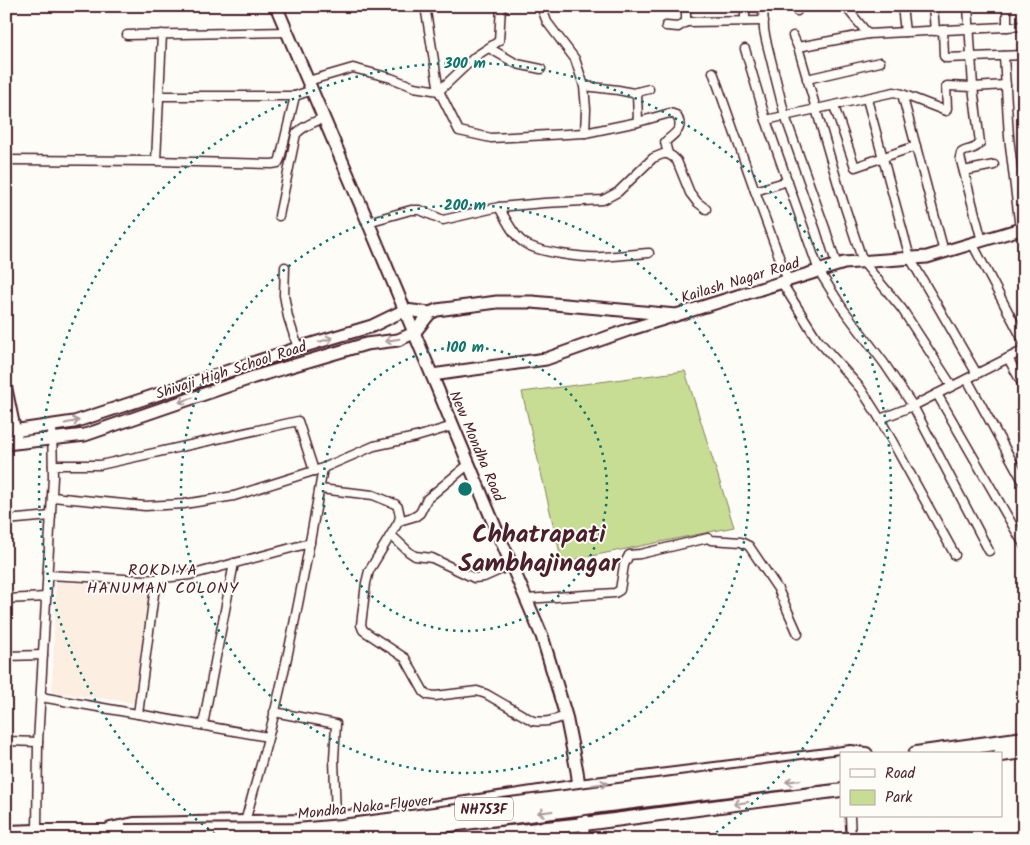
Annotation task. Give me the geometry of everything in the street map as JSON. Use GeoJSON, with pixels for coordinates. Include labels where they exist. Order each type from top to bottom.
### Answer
{"type":"FeatureCollection","features":[{"type":"Feature","properties":{"kind":"highway"},"geometry":{"type":"LineString","coordinates":[[930,752],[1024,739]]}},
{"type":"Feature","properties":{"kind":"highway"},"geometry":{"type":"LineString","coordinates":[[1002,754],[1024,751]]}},
{"type":"Feature","properties":{"kind":"highway","name":"Mondha Naka Flyover"},"geometry":{"type":"LineString","coordinates":[[100,832],[297,831],[342,828],[840,762]]}},
{"type":"Feature","properties":{"kind":"highway","name":"Mondha Naka Flyover"},"geometry":{"type":"LineString","coordinates":[[330,839],[840,775]]}},
{"type":"Feature","properties":{"kind":"highway","name":"NH753F"},"geometry":{"type":"LineString","coordinates":[[6,833],[100,832]]}},
{"type":"Feature","properties":{"kind":"main road"},"geometry":{"type":"LineString","coordinates":[[100,832],[134,824],[305,821],[419,810],[580,786],[840,754]]}},
{"type":"Feature","properties":{"kind":"main road"},"geometry":{"type":"LineString","coordinates":[[445,839],[584,824],[840,790]]}},
{"type":"Feature","properties":{"kind":"street"},"geometry":{"type":"LineString","coordinates":[[276,6],[405,310],[430,313]]}},
{"type":"Feature","properties":{"kind":"street"},"geometry":{"type":"LineString","coordinates":[[425,6],[439,91],[459,131],[492,138],[585,133],[670,113],[676,115],[680,122],[676,134],[665,142],[668,154]]}},
{"type":"Feature","properties":{"kind":"street"},"geometry":{"type":"LineString","coordinates":[[439,91],[476,56],[499,42],[501,6]]}},
{"type":"Feature","properties":{"kind":"street"},"geometry":{"type":"LineString","coordinates":[[541,6],[547,22],[575,59],[584,86],[586,109],[585,133]]}},
{"type":"Feature","properties":{"kind":"street"},"geometry":{"type":"LineString","coordinates":[[686,6],[686,22]]}},
{"type":"Feature","properties":{"kind":"street"},"geometry":{"type":"LineString","coordinates":[[745,6],[746,21]]}},
{"type":"Feature","properties":{"kind":"street"},"geometry":{"type":"LineString","coordinates":[[763,6],[764,30],[785,116],[837,266]]}},
{"type":"Feature","properties":{"kind":"street"},"geometry":{"type":"LineString","coordinates":[[845,6],[868,34]]}},
{"type":"Feature","properties":{"kind":"street"},"geometry":{"type":"LineString","coordinates":[[902,6],[905,32]]}},
{"type":"Feature","properties":{"kind":"street"},"geometry":{"type":"LineString","coordinates":[[933,6],[945,57],[1024,56]]}},
{"type":"Feature","properties":{"kind":"street"},"geometry":{"type":"LineString","coordinates":[[968,6],[973,87],[980,143],[974,149],[961,152],[960,157],[977,242],[1024,342]]}},
{"type":"Feature","properties":{"kind":"street"},"geometry":{"type":"LineString","coordinates":[[1007,6],[1007,26]]}},
{"type":"Feature","properties":{"kind":"street"},"geometry":{"type":"LineString","coordinates":[[666,26],[678,27],[686,22],[764,20]]}},
{"type":"Feature","properties":{"kind":"street"},"geometry":{"type":"LineString","coordinates":[[798,47],[868,34],[1024,26]]}},
{"type":"Feature","properties":{"kind":"street"},"geometry":{"type":"LineString","coordinates":[[127,34],[287,32]]}},
{"type":"Feature","properties":{"kind":"street"},"geometry":{"type":"LineString","coordinates":[[156,161],[162,34]]}},
{"type":"Feature","properties":{"kind":"street"},"geometry":{"type":"LineString","coordinates":[[793,36],[798,47],[842,198],[863,262],[902,309],[952,386]]}},
{"type":"Feature","properties":{"kind":"street"},"geometry":{"type":"LineString","coordinates":[[489,48],[518,64],[541,69]]}},
{"type":"Feature","properties":{"kind":"street"},"geometry":{"type":"LineString","coordinates":[[745,49],[766,120],[820,271],[843,309],[884,363],[913,406],[989,551]]}},
{"type":"Feature","properties":{"kind":"street"},"geometry":{"type":"LineString","coordinates":[[1004,56],[1009,138],[1022,229]]}},
{"type":"Feature","properties":{"kind":"street"},"geometry":{"type":"LineString","coordinates":[[807,78],[880,62]]}},
{"type":"Feature","properties":{"kind":"street"},"geometry":{"type":"LineString","coordinates":[[159,96],[295,96],[310,86],[353,68],[392,78],[414,87],[439,91]]}},
{"type":"Feature","properties":{"kind":"street"},"geometry":{"type":"LineString","coordinates":[[713,72],[785,282],[817,338],[861,389],[880,418],[955,555]]}},
{"type":"Feature","properties":{"kind":"street"},"geometry":{"type":"LineString","coordinates":[[766,120],[894,92],[946,111],[947,86],[1006,85]]}},
{"type":"Feature","properties":{"kind":"street"},"geometry":{"type":"LineString","coordinates":[[584,86],[633,93],[650,89]]}},
{"type":"Feature","properties":{"kind":"street"},"geometry":{"type":"LineString","coordinates":[[637,92],[638,122]]}},
{"type":"Feature","properties":{"kind":"street"},"geometry":{"type":"LineString","coordinates":[[902,94],[944,252]]}},
{"type":"Feature","properties":{"kind":"street"},"geometry":{"type":"LineString","coordinates":[[6,160],[278,163],[295,96]]}},
{"type":"Feature","properties":{"kind":"street"},"geometry":{"type":"LineString","coordinates":[[867,99],[910,258],[977,374]]}},
{"type":"Feature","properties":{"kind":"street"},"geometry":{"type":"LineString","coordinates":[[834,106],[855,167],[916,146]]}},
{"type":"Feature","properties":{"kind":"street"},"geometry":{"type":"LineString","coordinates":[[279,216],[296,134],[305,126],[324,118]]}},
{"type":"Feature","properties":{"kind":"street"},"geometry":{"type":"LineString","coordinates":[[368,222],[411,210],[420,210],[444,220],[499,207],[603,200],[618,192],[654,158],[664,154],[668,154],[677,161],[693,198],[706,209]]}},
{"type":"Feature","properties":{"kind":"street"},"geometry":{"type":"LineString","coordinates":[[964,171],[994,165]]}},
{"type":"Feature","properties":{"kind":"street"},"geometry":{"type":"LineString","coordinates":[[755,192],[788,181]]}},
{"type":"Feature","properties":{"kind":"street"},"geometry":{"type":"LineString","coordinates":[[499,207],[510,227],[522,242],[535,249],[555,253],[600,257],[649,253]]}},
{"type":"Feature","properties":{"kind":"street","name":"Kailash Nagar Road"},"geometry":{"type":"LineString","coordinates":[[430,313],[437,310],[497,302],[524,302],[676,316],[844,264],[927,257],[1022,229]]}},
{"type":"Feature","properties":{"kind":"street"},"geometry":{"type":"LineString","coordinates":[[285,267],[284,295],[288,317],[298,348]]}},
{"type":"Feature","properties":{"kind":"street","name":"New Mondha Road"},"geometry":{"type":"LineString","coordinates":[[405,310],[542,636],[566,716],[580,786],[584,824]]}},
{"type":"Feature","properties":{"kind":"street","name":"Shivaji High School Road"},"geometry":{"type":"LineString","coordinates":[[10,438],[52,425],[74,422],[298,348],[372,326],[405,310]]}},
{"type":"Feature","properties":{"kind":"street"},"geometry":{"type":"LineString","coordinates":[[414,333],[430,313]]}},
{"type":"Feature","properties":{"kind":"street"},"geometry":{"type":"LineString","coordinates":[[432,375],[546,359],[676,316]]}},
{"type":"Feature","properties":{"kind":"street","name":"Shivaji High School Road"},"geometry":{"type":"LineString","coordinates":[[10,438],[52,439],[85,434],[254,377],[366,344],[398,340],[414,333]]}},
{"type":"Feature","properties":{"kind":"street"},"geometry":{"type":"LineString","coordinates":[[880,418],[913,406],[1024,350]]}},
{"type":"Feature","properties":{"kind":"street"},"geometry":{"type":"LineString","coordinates":[[1008,358],[1024,387]]}},
{"type":"Feature","properties":{"kind":"street"},"geometry":{"type":"LineString","coordinates":[[967,379],[1024,483]]}},
{"type":"Feature","properties":{"kind":"street"},"geometry":{"type":"LineString","coordinates":[[6,389],[10,438]]}},
{"type":"Feature","properties":{"kind":"street"},"geometry":{"type":"LineString","coordinates":[[937,394],[1024,545]]}},
{"type":"Feature","properties":{"kind":"street"},"geometry":{"type":"LineString","coordinates":[[53,465],[100,464],[298,421],[314,471]]}},
{"type":"Feature","properties":{"kind":"street"},"geometry":{"type":"LineString","coordinates":[[37,832],[40,697],[52,497],[52,425]]}},
{"type":"Feature","properties":{"kind":"street"},"geometry":{"type":"LineString","coordinates":[[52,497],[145,506],[184,504],[234,496],[323,468],[374,446],[416,437],[453,426]]}},
{"type":"Feature","properties":{"kind":"street"},"geometry":{"type":"LineString","coordinates":[[399,521],[420,513],[427,499],[469,464]]}},
{"type":"Feature","properties":{"kind":"street"},"geometry":{"type":"LineString","coordinates":[[245,822],[274,712],[310,543],[323,468]]}},
{"type":"Feature","properties":{"kind":"street"},"geometry":{"type":"LineString","coordinates":[[320,489],[373,494],[398,507],[399,521],[369,571],[361,625],[363,630],[405,658],[424,692],[435,696],[477,691],[486,694],[533,721],[551,721],[566,716]]}},
{"type":"Feature","properties":{"kind":"street"},"geometry":{"type":"LineString","coordinates":[[6,520],[51,516]]}},
{"type":"Feature","properties":{"kind":"street"},"geometry":{"type":"LineString","coordinates":[[392,535],[415,556],[432,558],[474,578],[484,577],[511,565]]}},
{"type":"Feature","properties":{"kind":"street"},"geometry":{"type":"LineString","coordinates":[[526,599],[615,593],[620,590],[624,565],[629,555],[708,538],[711,540],[742,542],[749,546],[778,588],[798,634]]}},
{"type":"Feature","properties":{"kind":"street"},"geometry":{"type":"LineString","coordinates":[[47,574],[145,580],[190,575],[310,543]]}},
{"type":"Feature","properties":{"kind":"street"},"geometry":{"type":"LineString","coordinates":[[203,725],[234,563]]}},
{"type":"Feature","properties":{"kind":"street"},"geometry":{"type":"LineString","coordinates":[[138,714],[156,579]]}},
{"type":"Feature","properties":{"kind":"street"},"geometry":{"type":"LineString","coordinates":[[6,598],[46,597]]}},
{"type":"Feature","properties":{"kind":"street"},"geometry":{"type":"LineString","coordinates":[[6,656],[43,655]]}},
{"type":"Feature","properties":{"kind":"street"},"geometry":{"type":"LineString","coordinates":[[40,697],[268,737]]}},
{"type":"Feature","properties":{"kind":"street"},"geometry":{"type":"LineString","coordinates":[[274,712],[336,724],[334,759],[336,818]]}},
{"type":"Feature","properties":{"kind":"street"},"geometry":{"type":"LineString","coordinates":[[6,741],[38,742]]}},
{"type":"Feature","properties":{"kind":"street"},"geometry":{"type":"LineString","coordinates":[[850,818],[851,839]]}},
{"type":"Feature","properties":{"kind":"street"},"geometry":{"type":"LineString","coordinates":[[584,824],[585,839]]}},
{"type":"Feature","properties":{"kind":"shaded area"},"geometry":{"type":"Polygon","coordinates":[[[56,582],[148,587],[136,703],[52,692],[56,582]]]}},
{"type":"Feature","properties":{"kind":"green space"},"geometry":{"type":"Polygon","coordinates":[[[685,371],[734,527],[562,562],[522,392],[685,371]]]}},
{"type":"Feature","properties":{"kind":"district","name":"Chhatrapati Sambhajinagar"},"geometry":{"type":"Point","coordinates":[539,548]}},
{"type":"Feature","properties":{"kind":"district","name":"ROKDIYA HANUMAN COLONY"},"geometry":{"type":"Point","coordinates":[163,578]}}]}
